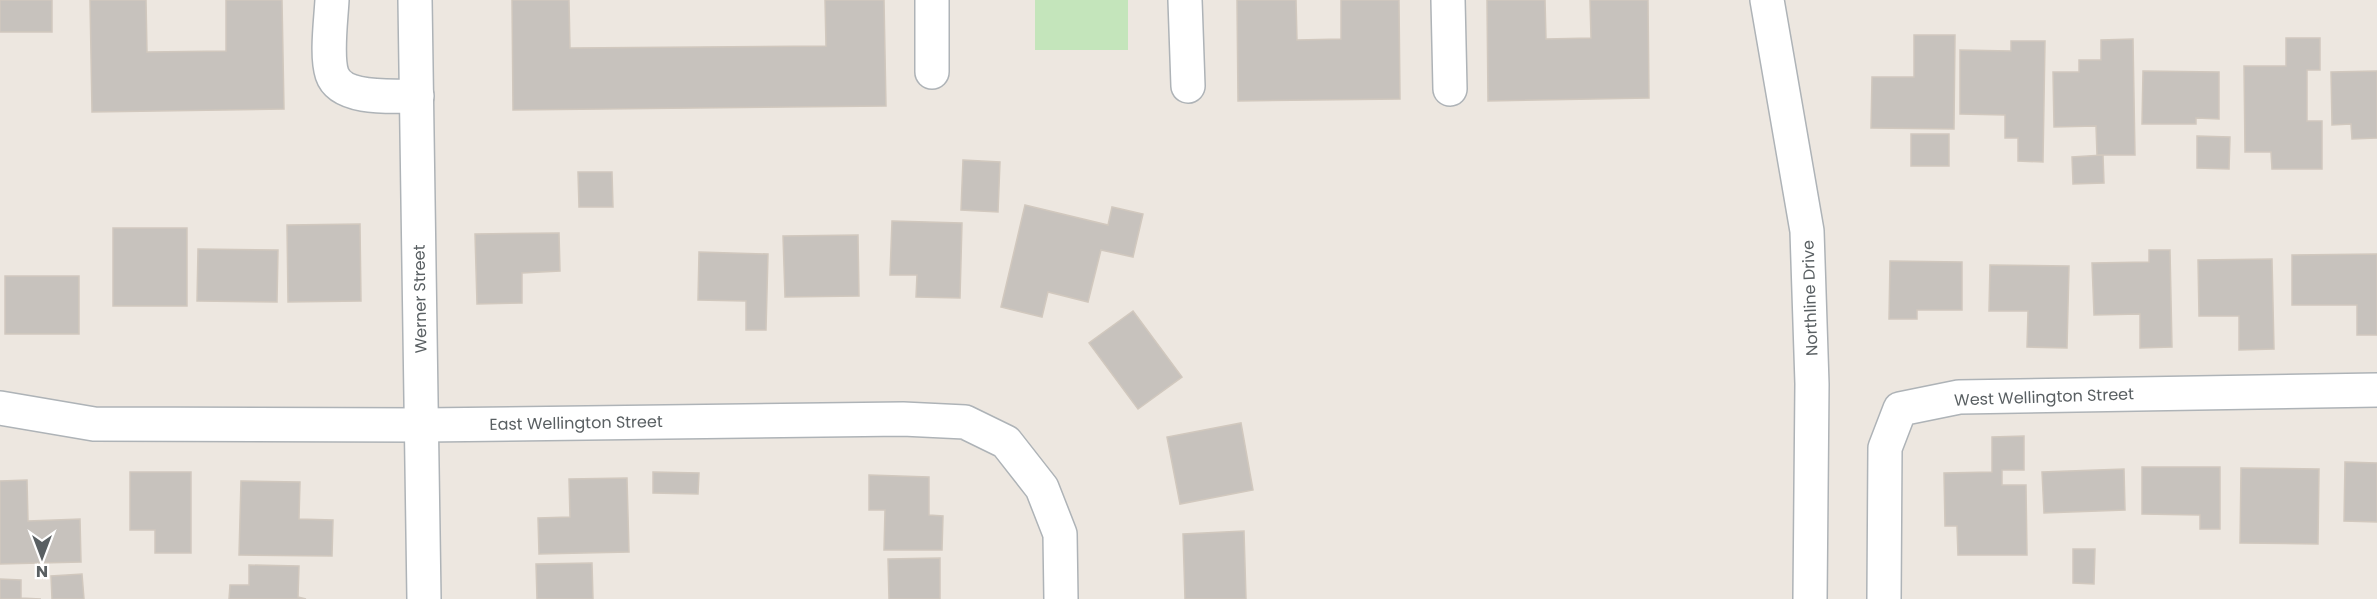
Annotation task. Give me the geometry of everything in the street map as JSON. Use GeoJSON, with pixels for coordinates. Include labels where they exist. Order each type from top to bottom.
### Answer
{"type":"FeatureCollection","features":[{"type":"Feature","properties":{"kind":"street"},"geometry":{"type":"LineString","coordinates":[[332,0],[330,57],[332,75],[339,85],[356,93],[380,96],[417,96]]}},
{"type":"Feature","properties":{"kind":"street","name":"Werner Street"},"geometry":{"type":"LineString","coordinates":[[416,0],[424,599]]}},
{"type":"Feature","properties":{"kind":"street"},"geometry":{"type":"LineString","coordinates":[[933,0],[933,72]]}},
{"type":"Feature","properties":{"kind":"street"},"geometry":{"type":"LineString","coordinates":[[1185,0],[1188,86]]}},
{"type":"Feature","properties":{"kind":"street"},"geometry":{"type":"LineString","coordinates":[[1448,0],[1450,89]]}},
{"type":"Feature","properties":{"kind":"street","name":"Northline Drive"},"geometry":{"type":"LineString","coordinates":[[1767,0],[1807,231],[1812,384],[1810,599]]}},
{"type":"Feature","properties":{"kind":"street","name":"West Wellington Street"},"geometry":{"type":"LineString","coordinates":[[1884,597],[1885,448],[1900,409],[1959,397],[2377,390]]}},
{"type":"Feature","properties":{"kind":"street","name":"East Wellington Street"},"geometry":{"type":"LineString","coordinates":[[0,408],[94,424],[423,425],[903,419],[965,422],[1006,442],[1042,488],[1060,534],[1060,584]]}},
{"type":"Feature","properties":{"kind":"green space"},"geometry":{"type":"Polygon","coordinates":[[[1035,0],[1128,0],[1128,50],[1035,50],[1035,0]]]}},
{"type":"Feature","properties":{"kind":"building"},"geometry":{"type":"Polygon","coordinates":[[[0,0],[52,0],[52,32],[0,32],[0,0]]]}},
{"type":"Feature","properties":{"kind":"building"},"geometry":{"type":"Polygon","coordinates":[[[90,0],[146,0],[147,52],[226,51],[226,0],[282,0],[284,109],[92,112],[90,0]]]}},
{"type":"Feature","properties":{"kind":"building"},"geometry":{"type":"Polygon","coordinates":[[[512,0],[569,0],[570,48],[826,46],[825,0],[884,0],[886,106],[513,110],[512,0]]]}},
{"type":"Feature","properties":{"kind":"building"},"geometry":{"type":"Polygon","coordinates":[[[1237,0],[1296,0],[1297,40],[1341,39],[1341,0],[1399,0],[1400,99],[1238,101],[1237,0]]]}},
{"type":"Feature","properties":{"kind":"building"},"geometry":{"type":"Polygon","coordinates":[[[1487,0],[1545,0],[1546,39],[1591,38],[1590,0],[1648,0],[1649,98],[1488,101],[1487,0]]]}},
{"type":"Feature","properties":{"kind":"building"},"geometry":{"type":"Polygon","coordinates":[[[1914,35],[1955,35],[1954,129],[1871,128],[1872,77],[1914,77],[1914,35]]]}},
{"type":"Feature","properties":{"kind":"building"},"geometry":{"type":"Polygon","coordinates":[[[2286,38],[2320,38],[2320,70],[2307,70],[2307,121],[2322,121],[2322,169],[2272,169],[2271,152],[2245,152],[2244,66],[2286,66],[2286,38]]]}},
{"type":"Feature","properties":{"kind":"building"},"geometry":{"type":"Polygon","coordinates":[[[2133,39],[2135,155],[2097,155],[2096,126],[2054,127],[2053,72],[2079,72],[2079,60],[2101,60],[2101,40],[2133,39]]]}},
{"type":"Feature","properties":{"kind":"building"},"geometry":{"type":"Polygon","coordinates":[[[2011,41],[2045,41],[2043,162],[2018,161],[2018,138],[2005,138],[2005,115],[1960,114],[1960,50],[2011,51],[2011,41]]]}},
{"type":"Feature","properties":{"kind":"building"},"geometry":{"type":"Polygon","coordinates":[[[2143,71],[2219,72],[2219,119],[2196,118],[2196,124],[2142,124],[2143,71]]]}},
{"type":"Feature","properties":{"kind":"building"},"geometry":{"type":"Polygon","coordinates":[[[2377,71],[2377,138],[2352,139],[2351,124],[2332,125],[2331,72],[2377,71]]]}},
{"type":"Feature","properties":{"kind":"building"},"geometry":{"type":"Polygon","coordinates":[[[1911,134],[1949,134],[1949,166],[1911,166],[1911,134]]]}},
{"type":"Feature","properties":{"kind":"building"},"geometry":{"type":"Polygon","coordinates":[[[2197,136],[2230,137],[2229,169],[2197,168],[2197,136]]]}},
{"type":"Feature","properties":{"kind":"building"},"geometry":{"type":"Polygon","coordinates":[[[2103,155],[2104,183],[2073,184],[2072,157],[2103,155]]]}},
{"type":"Feature","properties":{"kind":"building"},"geometry":{"type":"Polygon","coordinates":[[[963,160],[1000,162],[998,212],[961,210],[963,160]]]}},
{"type":"Feature","properties":{"kind":"building"},"geometry":{"type":"Polygon","coordinates":[[[578,172],[612,172],[613,207],[579,207],[578,172]]]}},
{"type":"Feature","properties":{"kind":"building"},"geometry":{"type":"Polygon","coordinates":[[[1025,205],[1108,225],[1112,207],[1143,214],[1133,257],[1101,250],[1088,302],[1048,292],[1042,317],[1001,307],[1025,205]]]}},
{"type":"Feature","properties":{"kind":"building"},"geometry":{"type":"Polygon","coordinates":[[[892,221],[962,223],[960,298],[916,297],[917,275],[890,275],[892,221]]]}},
{"type":"Feature","properties":{"kind":"building"},"geometry":{"type":"Polygon","coordinates":[[[360,224],[361,301],[288,302],[287,225],[360,224]]]}},
{"type":"Feature","properties":{"kind":"building"},"geometry":{"type":"Polygon","coordinates":[[[113,228],[187,228],[187,306],[113,306],[113,228]]]}},
{"type":"Feature","properties":{"kind":"building"},"geometry":{"type":"Polygon","coordinates":[[[559,233],[560,271],[522,273],[522,303],[477,304],[475,234],[559,233]]]}},
{"type":"Feature","properties":{"kind":"building"},"geometry":{"type":"Polygon","coordinates":[[[858,235],[859,296],[785,297],[783,236],[858,235]]]}},
{"type":"Feature","properties":{"kind":"building"},"geometry":{"type":"Polygon","coordinates":[[[198,249],[278,250],[277,302],[197,301],[198,249]]]}},
{"type":"Feature","properties":{"kind":"building"},"geometry":{"type":"Polygon","coordinates":[[[2149,250],[2170,250],[2172,347],[2140,348],[2140,314],[2094,315],[2092,263],[2149,262],[2149,250]]]}},
{"type":"Feature","properties":{"kind":"building"},"geometry":{"type":"Polygon","coordinates":[[[699,252],[768,254],[766,330],[746,330],[746,301],[698,300],[699,252]]]}},
{"type":"Feature","properties":{"kind":"building"},"geometry":{"type":"Polygon","coordinates":[[[2377,254],[2377,335],[2357,335],[2357,305],[2292,305],[2292,255],[2377,254]]]}},
{"type":"Feature","properties":{"kind":"building"},"geometry":{"type":"Polygon","coordinates":[[[2272,259],[2274,349],[2239,350],[2239,316],[2199,316],[2198,260],[2272,259]]]}},
{"type":"Feature","properties":{"kind":"building"},"geometry":{"type":"Polygon","coordinates":[[[1890,261],[1962,262],[1962,310],[1917,310],[1917,319],[1889,319],[1890,261]]]}},
{"type":"Feature","properties":{"kind":"building"},"geometry":{"type":"Polygon","coordinates":[[[1990,265],[2069,266],[2067,348],[2027,347],[2028,311],[1989,311],[1990,265]]]}},
{"type":"Feature","properties":{"kind":"building"},"geometry":{"type":"Polygon","coordinates":[[[5,276],[79,276],[79,334],[5,334],[5,276]]]}},
{"type":"Feature","properties":{"kind":"building"},"geometry":{"type":"Polygon","coordinates":[[[1133,311],[1182,377],[1138,409],[1089,343],[1133,311]]]}},
{"type":"Feature","properties":{"kind":"building"},"geometry":{"type":"Polygon","coordinates":[[[1241,423],[1253,490],[1180,504],[1167,437],[1241,423]]]}},
{"type":"Feature","properties":{"kind":"building"},"geometry":{"type":"Polygon","coordinates":[[[2024,436],[2024,470],[2002,470],[2002,485],[2026,485],[2027,555],[1958,555],[1957,526],[1945,526],[1944,473],[1992,472],[1992,437],[2024,436]]]}},
{"type":"Feature","properties":{"kind":"building"},"geometry":{"type":"Polygon","coordinates":[[[2345,462],[2377,463],[2377,522],[2344,521],[2345,462]]]}},
{"type":"Feature","properties":{"kind":"building"},"geometry":{"type":"Polygon","coordinates":[[[2142,467],[2220,467],[2220,529],[2200,529],[2200,515],[2142,514],[2142,467]]]}},
{"type":"Feature","properties":{"kind":"building"},"geometry":{"type":"Polygon","coordinates":[[[2241,468],[2319,469],[2318,544],[2240,543],[2241,468]]]}},
{"type":"Feature","properties":{"kind":"building"},"geometry":{"type":"Polygon","coordinates":[[[2124,469],[2125,510],[2044,513],[2042,472],[2124,469]]]}},
{"type":"Feature","properties":{"kind":"building"},"geometry":{"type":"Polygon","coordinates":[[[130,472],[191,472],[191,553],[155,553],[155,530],[130,530],[130,472]]]}},
{"type":"Feature","properties":{"kind":"building"},"geometry":{"type":"Polygon","coordinates":[[[653,472],[699,473],[698,494],[653,493],[653,472]]]}},
{"type":"Feature","properties":{"kind":"building"},"geometry":{"type":"Polygon","coordinates":[[[869,475],[929,477],[929,515],[943,516],[942,550],[884,550],[885,510],[869,510],[869,475]]]}},
{"type":"Feature","properties":{"kind":"building"},"geometry":{"type":"Polygon","coordinates":[[[627,478],[629,552],[539,554],[538,518],[570,517],[569,479],[627,478]]]}},
{"type":"Feature","properties":{"kind":"building"},"geometry":{"type":"Polygon","coordinates":[[[27,480],[28,521],[80,519],[81,562],[0,564],[0,481],[27,480]]]}},
{"type":"Feature","properties":{"kind":"building"},"geometry":{"type":"Polygon","coordinates":[[[241,481],[300,482],[299,519],[333,520],[332,556],[239,555],[241,481]]]}},
{"type":"Feature","properties":{"kind":"building"},"geometry":{"type":"Polygon","coordinates":[[[1244,531],[1246,599],[1185,599],[1183,534],[1244,531]]]}},
{"type":"Feature","properties":{"kind":"building"},"geometry":{"type":"Polygon","coordinates":[[[2073,549],[2095,549],[2094,584],[2073,583],[2073,549]]]}},
{"type":"Feature","properties":{"kind":"building"},"geometry":{"type":"Polygon","coordinates":[[[940,558],[940,599],[889,599],[888,559],[940,558]]]}},
{"type":"Feature","properties":{"kind":"building"},"geometry":{"type":"Polygon","coordinates":[[[592,563],[593,599],[537,599],[536,564],[592,563]]]}},
{"type":"Feature","properties":{"kind":"building"},"geometry":{"type":"Polygon","coordinates":[[[249,565],[299,566],[298,597],[306,599],[229,599],[230,585],[249,585],[249,565]]]}},
{"type":"Feature","properties":{"kind":"building"},"geometry":{"type":"Polygon","coordinates":[[[82,574],[84,599],[52,599],[51,576],[82,574]]]}},
{"type":"Feature","properties":{"kind":"building"},"geometry":{"type":"Polygon","coordinates":[[[0,579],[21,580],[21,598],[41,599],[0,599],[0,579]]]}}]}
